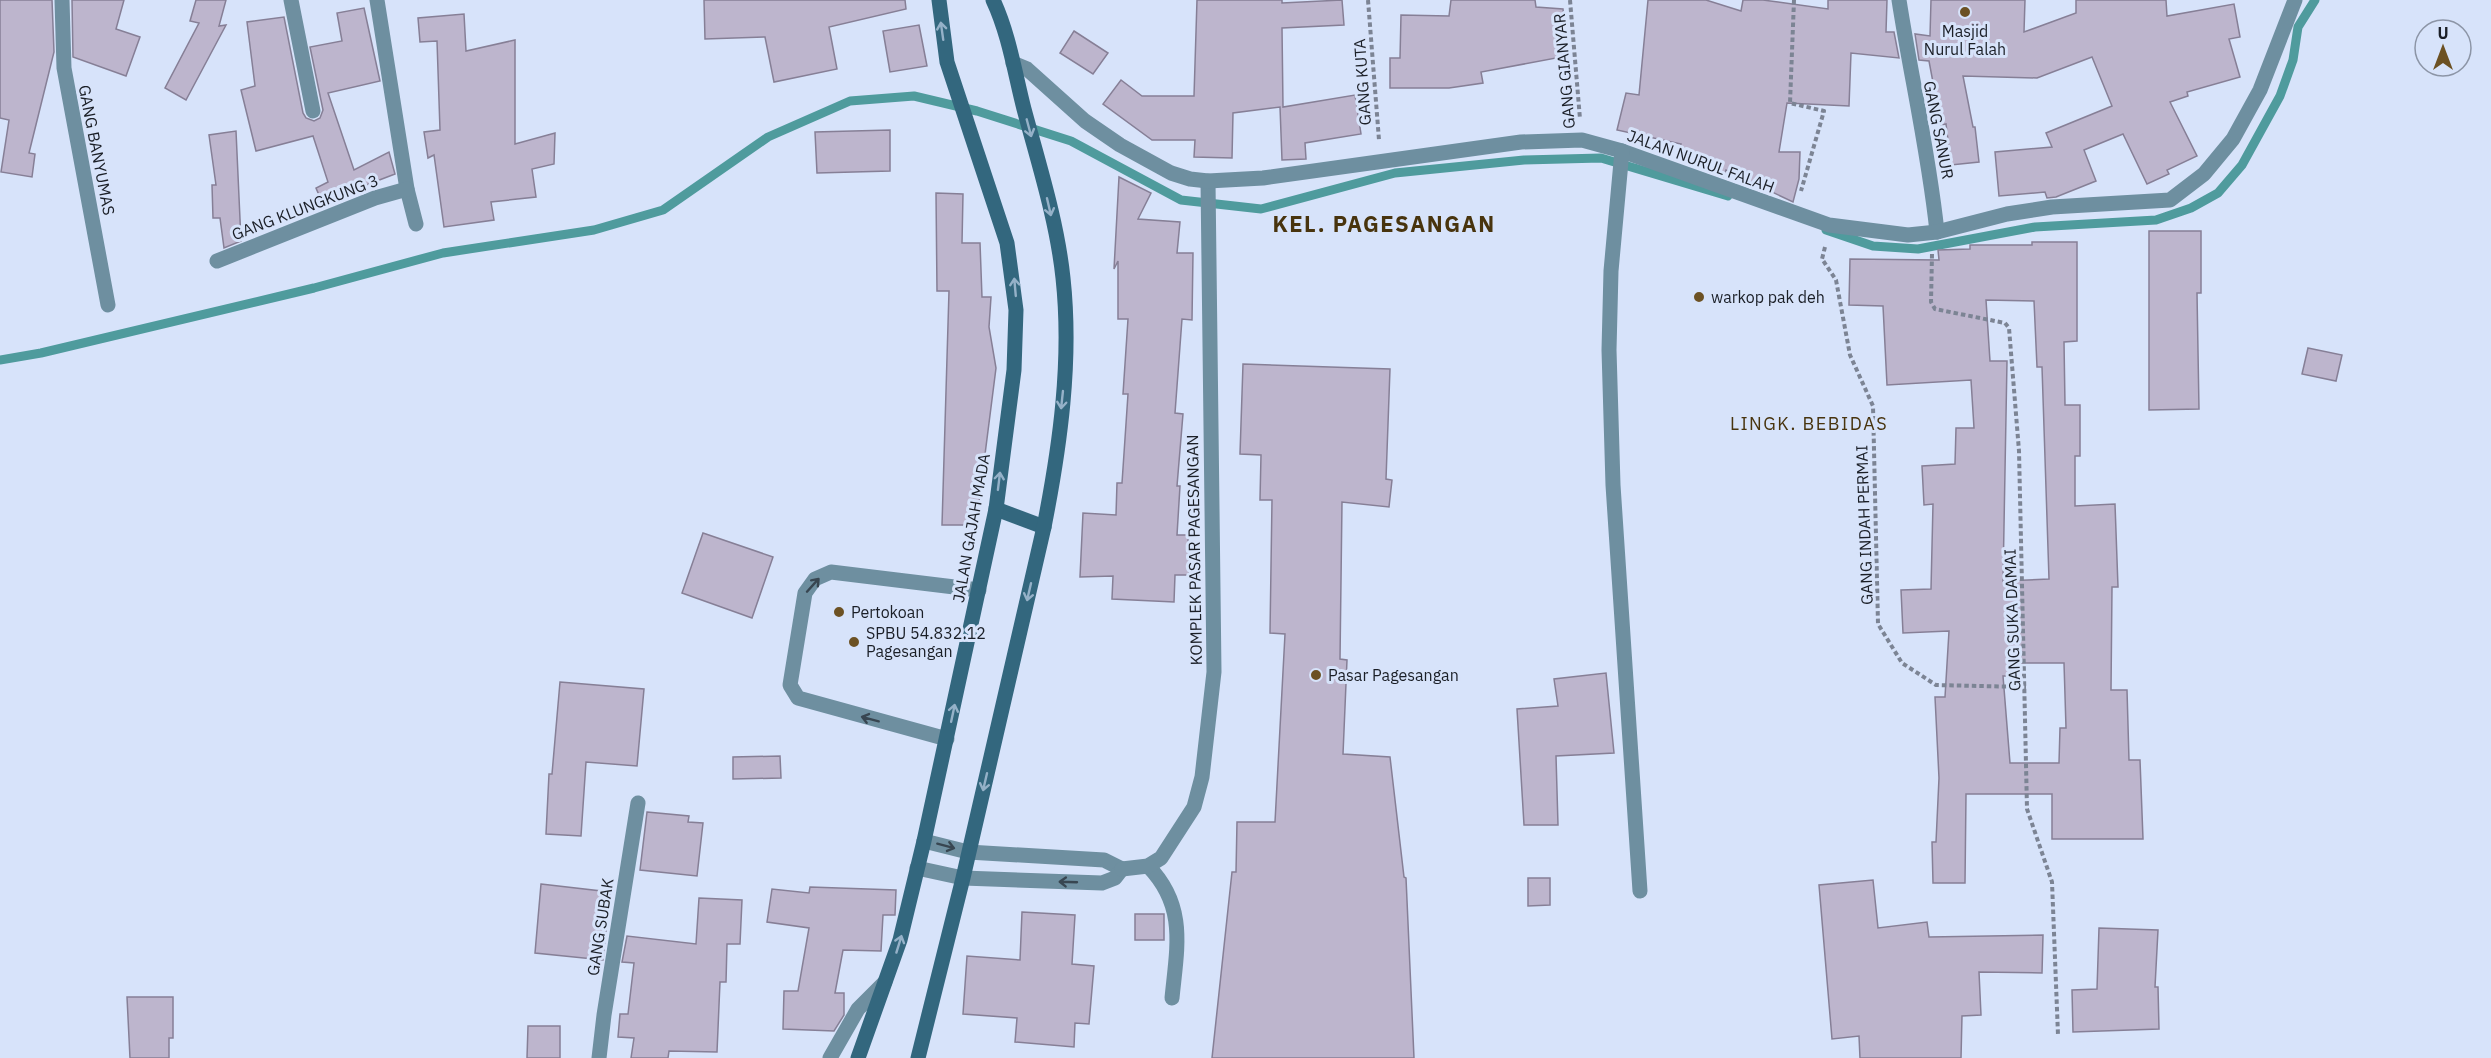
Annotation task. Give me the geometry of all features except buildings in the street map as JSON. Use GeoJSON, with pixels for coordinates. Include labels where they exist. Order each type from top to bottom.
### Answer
{"type":"FeatureCollection","features":[{"type":"Feature","properties":{"kind":"main road","name":"JALAN GAJAH MADA"},"geometry":{"type":"LineString","coordinates":[[858,1058],[900,940],[947,740],[996,509],[1014,370],[1016,310],[1014,279],[1007,243],[946,62],[939,0]]}},
{"type":"Feature","properties":{"kind":"main road"},"geometry":{"type":"LineString","coordinates":[[918,1058],[963,878],[1044,527],[1054,475],[1062,405],[1065,318],[1060,257],[1013,63],[993,0]]}},
{"type":"Feature","properties":{"kind":"main road"},"geometry":{"type":"LineString","coordinates":[[996,509],[1044,527]]}},
{"type":"Feature","properties":{"kind":"street","name":"GANG BANYUMAS"},"geometry":{"type":"LineString","coordinates":[[62,0],[64,68],[108,305]]}},
{"type":"Feature","properties":{"kind":"street"},"geometry":{"type":"LineString","coordinates":[[291,0],[298,49],[313,111]]}},
{"type":"Feature","properties":{"kind":"street"},"geometry":{"type":"LineString","coordinates":[[377,0],[407,189],[416,224]]}},
{"type":"Feature","properties":{"kind":"street","name":"GANG SANUR"},"geometry":{"type":"LineString","coordinates":[[1899,0],[1921,135],[1929,164],[1937,232]]}},
{"type":"Feature","properties":{"kind":"street","name":"JALAN NURUL FALAH"},"geometry":{"type":"LineString","coordinates":[[1013,63],[1027,69],[1085,121],[1120,145],[1172,173],[1208,185],[1521,142],[1582,140],[1828,225],[1908,236],[1937,232],[1962,223],[2040,209],[2170,200],[2204,174],[2233,138],[2260,90],[2295,0]]}},
{"type":"Feature","properties":{"kind":"street"},"geometry":{"type":"LineString","coordinates":[[1621,155],[1609,303],[1613,485],[1640,891]]}},
{"type":"Feature","properties":{"kind":"street","name":"KOMPLEK PASAR PAGESANGAN"},"geometry":{"type":"LineString","coordinates":[[1148,866],[1161,858],[1170,847],[1194,807],[1200,792],[1214,672],[1208,185]]}},
{"type":"Feature","properties":{"kind":"street","name":"GANG KLUNGKUNG 3"},"geometry":{"type":"LineString","coordinates":[[217,261],[375,198],[407,189]]}},
{"type":"Feature","properties":{"kind":"street"},"geometry":{"type":"LineString","coordinates":[[947,740],[798,698],[790,685],[805,593],[815,579],[831,572],[979,590]]}},
{"type":"Feature","properties":{"kind":"street","name":"GANG SUBAK"},"geometry":{"type":"LineString","coordinates":[[599,1058],[638,803]]}},
{"type":"Feature","properties":{"kind":"street"},"geometry":{"type":"LineString","coordinates":[[924,841],[968,852],[1085,857],[1104,860],[1122,869],[1148,866],[1161,879],[1177,921],[1172,998]]}},
{"type":"Feature","properties":{"kind":"street"},"geometry":{"type":"LineString","coordinates":[[917,867],[963,878],[1102,883],[1115,878],[1122,869]]}},
{"type":"Feature","properties":{"kind":"street"},"geometry":{"type":"LineString","coordinates":[[830,1058],[858,1009],[887,979]]}},
{"type":"Feature","properties":{"kind":"path","name":"GANG KUTA"},"geometry":{"type":"LineString","coordinates":[[1368,0],[1381,161]]}},
{"type":"Feature","properties":{"kind":"path","name":"GANG GIANYAR"},"geometry":{"type":"LineString","coordinates":[[1570,0],[1582,140]]}},
{"type":"Feature","properties":{"kind":"path"},"geometry":{"type":"LineString","coordinates":[[1794,0],[1790,103],[1824,111],[1794,212]]}},
{"type":"Feature","properties":{"kind":"path","name":"GANG INDAH PERMAI"},"geometry":{"type":"LineString","coordinates":[[1822,259],[1836,280],[1850,355],[1873,406],[1878,624],[1902,663],[1936,685],[2026,687]]}},
{"type":"Feature","properties":{"kind":"path","name":"GANG SUKA DAMAI"},"geometry":{"type":"LineString","coordinates":[[1933,259],[1931,302],[1935,309],[2005,323],[2009,328],[2019,451],[2027,809],[2052,882],[2058,1035]]}},
{"type":"Feature","properties":{"kind":"waterway"},"geometry":{"type":"LineString","coordinates":[[1826,230],[1873,246],[1918,249],[2035,227],[2156,220],[2191,208],[2218,193],[2242,165],[2280,96],[2293,60],[2298,27],[2315,0]]}},
{"type":"Feature","properties":{"kind":"waterway"},"geometry":{"type":"LineString","coordinates":[[0,360],[41,353],[314,288],[443,253],[594,230],[663,210],[768,137],[850,101],[914,96],[977,111],[1071,141],[1181,200],[1261,209],[1395,173],[1524,160],[1601,158],[1728,196]]}},
{"type":"Feature","properties":{"kind":"place","name":"Masjid Nurul Falah"},"geometry":{"type":"Point","coordinates":[1965,12]}},
{"type":"Feature","properties":{"kind":"place","name":"warkop pak deh"},"geometry":{"type":"Point","coordinates":[1699,297]}},
{"type":"Feature","properties":{"kind":"place","name":"Pertokoan"},"geometry":{"type":"Point","coordinates":[839,612]}},
{"type":"Feature","properties":{"kind":"place","name":"SPBU 54.832.12 Pagesangan"},"geometry":{"type":"Point","coordinates":[854,642]}},
{"type":"Feature","properties":{"kind":"place","name":"Pasar Pagesangan"},"geometry":{"type":"Point","coordinates":[1316,675]}},
{"type":"Feature","properties":{"kind":"district","name":"KEL. PAGESANGAN"},"geometry":{"type":"Point","coordinates":[1384,224]}},
{"type":"Feature","properties":{"kind":"district","name":"LINGK. BEBIDAS"},"geometry":{"type":"Point","coordinates":[1809,424]}}]}
